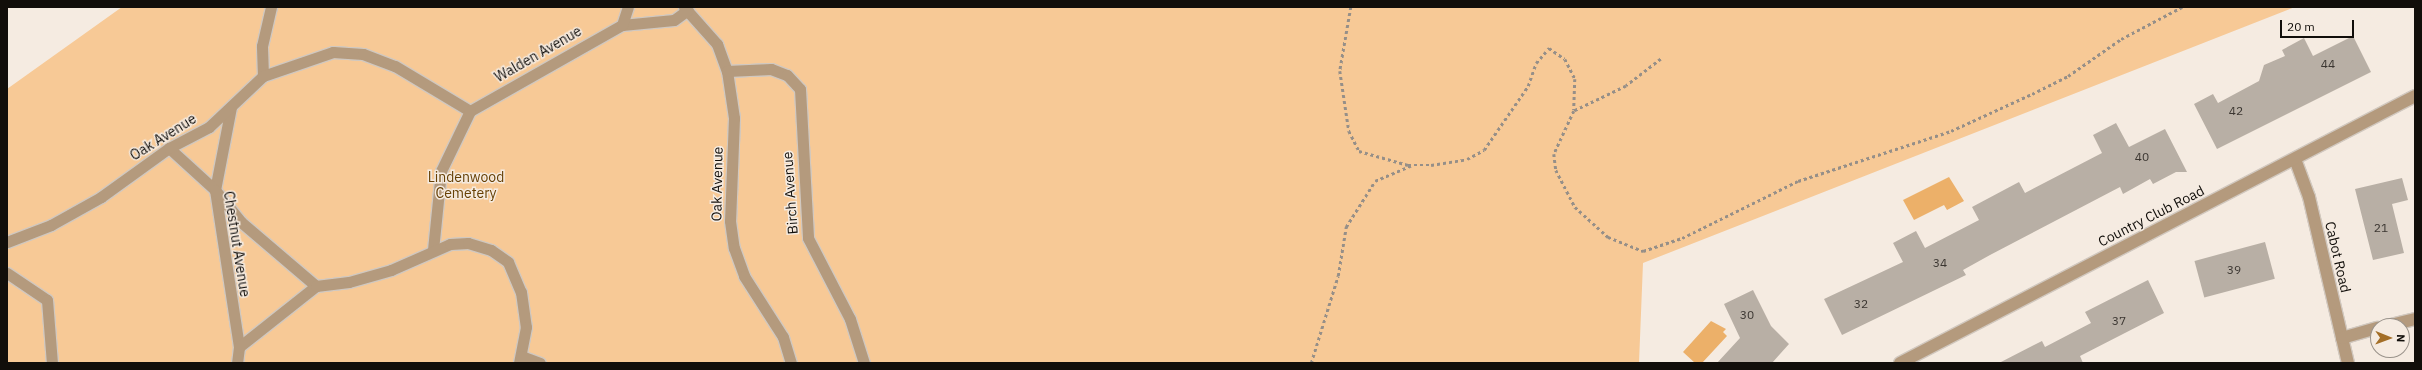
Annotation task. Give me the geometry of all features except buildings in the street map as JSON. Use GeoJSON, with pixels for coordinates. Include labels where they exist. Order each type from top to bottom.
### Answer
{"type":"FeatureCollection","features":[{"type":"Feature","properties":{"kind":"street","name":"Country Club Road"},"geometry":{"type":"LineString","coordinates":[[1900,363],[2415,96]]}},
{"type":"Feature","properties":{"kind":"street","name":"Cabot Road"},"geometry":{"type":"LineString","coordinates":[[2295,159],[2309,197],[2348,363]]}},
{"type":"Feature","properties":{"kind":"street"},"geometry":{"type":"LineString","coordinates":[[2342,338],[2370,330]]}},
{"type":"Feature","properties":{"kind":"lane"},"geometry":{"type":"LineString","coordinates":[[271,7],[262,46],[263,76],[333,52],[363,54],[395,66],[470,111],[441,171],[434,250]]}},
{"type":"Feature","properties":{"kind":"lane"},"geometry":{"type":"LineString","coordinates":[[622,25],[628,7]]}},
{"type":"Feature","properties":{"kind":"lane","name":"Oak Avenue"},"geometry":{"type":"LineString","coordinates":[[686,9],[717,44],[727,71],[734,118],[730,221],[734,248],[744,276],[784,337],[789,362]]}},
{"type":"Feature","properties":{"kind":"lane","name":"Walden Avenue"},"geometry":{"type":"LineString","coordinates":[[470,111],[622,25],[674,20],[686,9]]}},
{"type":"Feature","properties":{"kind":"lane","name":"Birch Avenue"},"geometry":{"type":"LineString","coordinates":[[727,71],[771,69],[787,75],[800,89],[808,238],[850,319],[864,363]]}},
{"type":"Feature","properties":{"kind":"lane","name":"Oak Avenue"},"geometry":{"type":"LineString","coordinates":[[7,242],[51,224],[101,197],[169,148],[209,127],[263,76]]}},
{"type":"Feature","properties":{"kind":"lane"},"geometry":{"type":"LineString","coordinates":[[231,106],[215,190],[241,222],[316,286]]}},
{"type":"Feature","properties":{"kind":"lane","name":"Chestnut Avenue"},"geometry":{"type":"LineString","coordinates":[[169,148],[215,190],[239,347],[237,363]]}},
{"type":"Feature","properties":{"kind":"lane"},"geometry":{"type":"LineString","coordinates":[[239,347],[316,286],[349,282],[391,270],[434,250],[468,243],[491,250],[508,262],[521,292],[526,327],[520,359],[540,363]]}},
{"type":"Feature","properties":{"kind":"lane"},"geometry":{"type":"LineString","coordinates":[[7,273],[47,300],[52,363]]}},
{"type":"Feature","properties":{"kind":"path"},"geometry":{"type":"LineString","coordinates":[[1351,7],[1340,71],[1349,131],[1359,151],[1414,165]]}},
{"type":"Feature","properties":{"kind":"path"},"geometry":{"type":"LineString","coordinates":[[1311,363],[1338,276],[1346,227],[1375,181],[1414,165],[1467,159],[1484,150],[1528,86],[1536,63],[1549,48],[1565,59],[1575,79],[1574,111],[1554,154],[1566,192],[1592,225],[1608,237],[1643,251],[1682,238],[1798,181],[1951,131],[2068,76],[2121,39],[2182,7]]}},
{"type":"Feature","properties":{"kind":"path"},"geometry":{"type":"LineString","coordinates":[[1574,111],[1626,86],[1661,60]]}},
{"type":"Feature","properties":{"kind":"green space","name":"Lindenwood Cemetery"},"geometry":{"type":"Polygon","coordinates":[[[122,7],[2295,7],[1643,263],[1639,363],[7,363],[7,89],[122,7]]]}},
{"type":"Feature","properties":{"kind":"shaded area"},"geometry":{"type":"Polygon","coordinates":[[[1949,177],[1964,201],[1947,210],[1944,205],[1914,220],[1903,200],[1949,177]]]}},
{"type":"Feature","properties":{"kind":"shaded area"},"geometry":{"type":"Polygon","coordinates":[[[1711,321],[1726,329],[1723,332],[1727,336],[1702,363],[1695,363],[1683,352],[1711,321]]]}}]}
